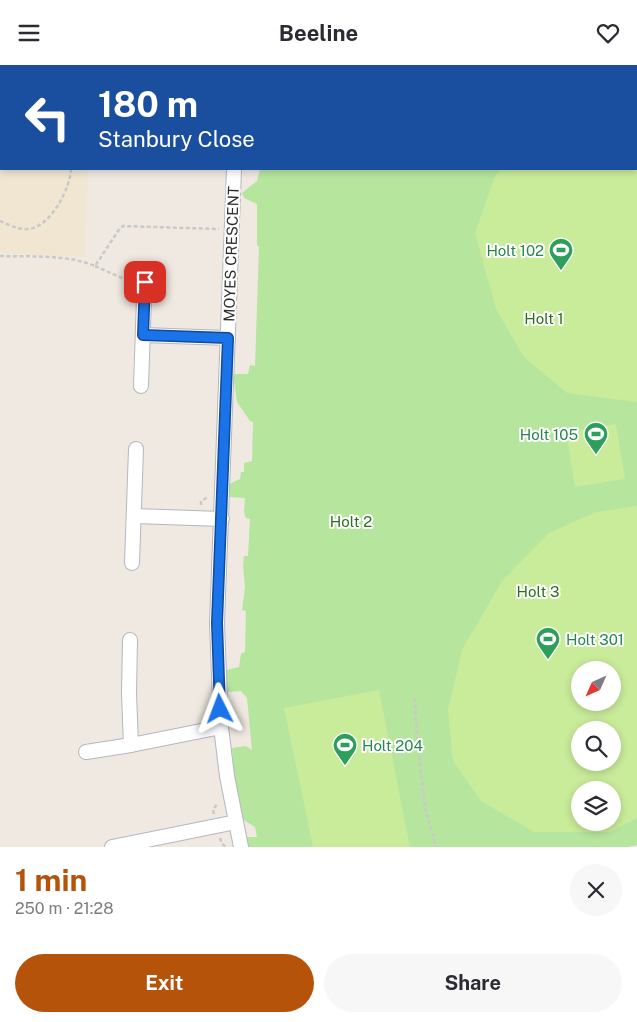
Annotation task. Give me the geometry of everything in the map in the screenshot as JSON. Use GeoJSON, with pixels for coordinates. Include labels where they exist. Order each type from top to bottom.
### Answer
{"type":"FeatureCollection","features":[{"type":"Feature","properties":{"kind":"street","name":"MOYES CRESCENT"},"geometry":{"type":"LineString","coordinates":[[234,170],[217,623],[221,727],[227,776],[241,847]]}},
{"type":"Feature","properties":{"kind":"street"},"geometry":{"type":"LineString","coordinates":[[141,386],[145,275]]}},
{"type":"Feature","properties":{"kind":"street"},"geometry":{"type":"LineString","coordinates":[[143,335],[228,338]]}},
{"type":"Feature","properties":{"kind":"street"},"geometry":{"type":"LineString","coordinates":[[132,563],[136,449]]}},
{"type":"Feature","properties":{"kind":"street"},"geometry":{"type":"LineString","coordinates":[[134,516],[222,519]]}},
{"type":"Feature","properties":{"kind":"street"},"geometry":{"type":"LineString","coordinates":[[130,640],[129,693],[131,745]]}},
{"type":"Feature","properties":{"kind":"street"},"geometry":{"type":"LineString","coordinates":[[86,752],[221,727]]}},
{"type":"Feature","properties":{"kind":"street"},"geometry":{"type":"LineString","coordinates":[[112,847],[236,822]]}},
{"type":"Feature","properties":{"kind":"path"},"geometry":{"type":"LineString","coordinates":[[0,221],[15,228],[28,229],[40,226],[55,209],[64,194],[71,170]]}},
{"type":"Feature","properties":{"kind":"path"},"geometry":{"type":"LineString","coordinates":[[95,266],[123,226],[221,229]]}},
{"type":"Feature","properties":{"kind":"path"},"geometry":{"type":"LineString","coordinates":[[0,256],[82,261],[134,283],[145,275]]}},
{"type":"Feature","properties":{"kind":"path"},"geometry":{"type":"LineString","coordinates":[[415,698],[417,739],[425,807],[436,847]]}},
{"type":"Feature","properties":{"kind":"shaded area"},"geometry":{"type":"Polygon","coordinates":[[[0,170],[88,170],[85,257],[0,253],[0,170]]]}},
{"type":"Feature","properties":{"kind":"green space"},"geometry":{"type":"Polygon","coordinates":[[[260,170],[637,170],[637,845],[628,847],[249,847],[246,837],[257,837],[255,827],[242,819],[236,793],[232,748],[246,746],[252,750],[247,698],[241,691],[226,692],[222,671],[239,667],[241,654],[245,652],[246,611],[242,610],[245,587],[243,566],[244,556],[248,556],[250,519],[246,518],[244,512],[245,498],[230,497],[229,484],[240,479],[241,472],[244,472],[244,463],[252,461],[253,422],[250,421],[237,402],[233,374],[248,374],[250,365],[255,366],[259,247],[257,245],[257,204],[244,198],[242,193],[257,181],[260,170]]]}},
{"type":"Feature","properties":{"kind":"green space","name":"Holt 102"},"geometry":{"type":"Polygon","coordinates":[[[500,170],[637,170],[637,402],[567,393],[524,357],[496,309],[475,233],[495,176],[500,170]]]}},
{"type":"Feature","properties":{"kind":"green space","name":"Holt 105"},"geometry":{"type":"Polygon","coordinates":[[[616,424],[625,479],[575,487],[566,432],[616,424]]]}},
{"type":"Feature","properties":{"kind":"green space","name":"Holt 301"},"geometry":{"type":"Polygon","coordinates":[[[637,506],[637,818],[621,826],[621,781],[571,781],[571,831],[612,831],[610,832],[534,832],[481,801],[453,761],[448,710],[462,650],[502,581],[549,533],[596,512],[637,506]]]}},
{"type":"Feature","properties":{"kind":"green space","name":"Holt 204"},"geometry":{"type":"Polygon","coordinates":[[[379,690],[410,847],[313,847],[284,708],[379,690]]]}},
{"type":"Feature","properties":{"kind":"place","name":"Holt 102"},"geometry":{"type":"Point","coordinates":[561,271]}},
{"type":"Feature","properties":{"kind":"place","name":"Holt 105"},"geometry":{"type":"Point","coordinates":[596,455]}},
{"type":"Feature","properties":{"kind":"place","name":"Holt 301"},"geometry":{"type":"Point","coordinates":[548,660]}},
{"type":"Feature","properties":{"kind":"place","name":"Holt 204"},"geometry":{"type":"Point","coordinates":[345,766]}},
{"type":"Feature","properties":{"kind":"route"},"geometry":{"type":"LineString","coordinates":[[145,282],[143,335],[228,338],[217,623],[220,709]]}},
{"type":"Feature","properties":{"kind":"park label","name":"Holt 1"},"geometry":{"type":"Point","coordinates":[544,318]}},
{"type":"Feature","properties":{"kind":"park label","name":"Holt 2"},"geometry":{"type":"Point","coordinates":[351,521]}},
{"type":"Feature","properties":{"kind":"park label","name":"Holt 3"},"geometry":{"type":"Point","coordinates":[538,591]}}]}
